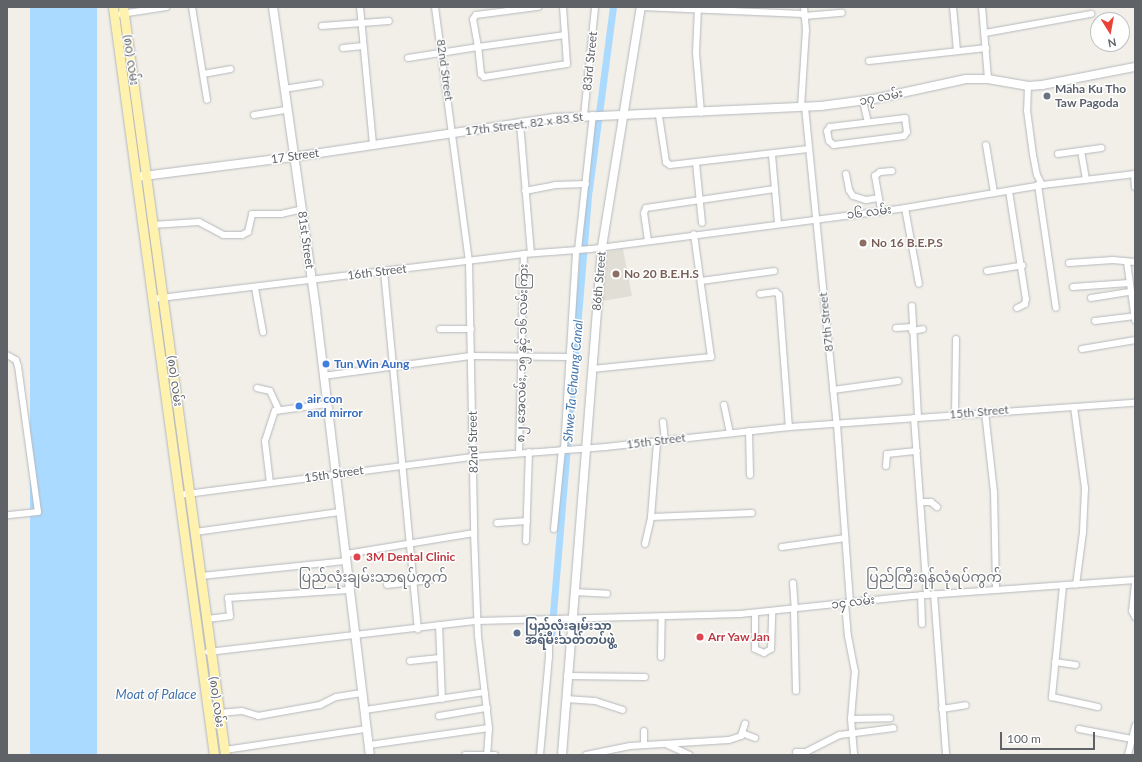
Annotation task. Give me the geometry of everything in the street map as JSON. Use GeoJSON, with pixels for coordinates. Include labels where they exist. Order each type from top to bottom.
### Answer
{"type":"FeatureCollection","features":[{"type":"Feature","properties":{"kind":"main road","name":"(၈၀) လမ်း"},"geometry":{"type":"LineString","coordinates":[[124,10],[152,225],[207,619],[218,713],[225,753]]}},
{"type":"Feature","properties":{"kind":"main road","name":"(၈၀) လမ်း"},"geometry":{"type":"LineString","coordinates":[[113,11],[214,755]]}},
{"type":"Feature","properties":{"kind":"street"},"geometry":{"type":"LineString","coordinates":[[113,11],[166,7]]}},
{"type":"Feature","properties":{"kind":"street"},"geometry":{"type":"LineString","coordinates":[[192,7],[207,100]]}},
{"type":"Feature","properties":{"kind":"street","name":"81st Street"},"geometry":{"type":"LineString","coordinates":[[273,7],[293,157],[302,209],[370,755]]}},
{"type":"Feature","properties":{"kind":"street"},"geometry":{"type":"LineString","coordinates":[[360,7],[373,144]]}},
{"type":"Feature","properties":{"kind":"street","name":"82nd Street"},"geometry":{"type":"LineString","coordinates":[[436,7],[454,133],[469,262],[477,621],[489,728],[487,754]]}},
{"type":"Feature","properties":{"kind":"street"},"geometry":{"type":"LineString","coordinates":[[538,7],[476,15],[473,19],[484,77],[567,64],[562,7]]}},
{"type":"Feature","properties":{"kind":"street","name":"83rd Street"},"geometry":{"type":"LineString","coordinates":[[584,116],[595,7]]}},
{"type":"Feature","properties":{"kind":"street"},"geometry":{"type":"LineString","coordinates":[[642,7],[804,15],[842,13]]}},
{"type":"Feature","properties":{"kind":"street","name":"86th Street"},"geometry":{"type":"LineString","coordinates":[[562,755],[571,619],[587,448],[602,247],[642,7]]}},
{"type":"Feature","properties":{"kind":"street","name":"87th Street"},"geometry":{"type":"LineString","coordinates":[[804,7],[806,30],[803,107],[837,424],[845,538],[848,636],[855,671],[850,733],[854,755]]}},
{"type":"Feature","properties":{"kind":"street"},"geometry":{"type":"LineString","coordinates":[[953,7],[957,51]]}},
{"type":"Feature","properties":{"kind":"street"},"geometry":{"type":"LineString","coordinates":[[982,7],[988,79]]}},
{"type":"Feature","properties":{"kind":"street"},"geometry":{"type":"LineString","coordinates":[[698,9],[696,54],[700,112]]}},
{"type":"Feature","properties":{"kind":"street"},"geometry":{"type":"LineString","coordinates":[[985,33],[1090,14]]}},
{"type":"Feature","properties":{"kind":"street"},"geometry":{"type":"LineString","coordinates":[[322,26],[389,22]]}},
{"type":"Feature","properties":{"kind":"street"},"geometry":{"type":"LineString","coordinates":[[408,58],[565,35]]}},
{"type":"Feature","properties":{"kind":"street"},"geometry":{"type":"LineString","coordinates":[[343,48],[363,46]]}},
{"type":"Feature","properties":{"kind":"street"},"geometry":{"type":"LineString","coordinates":[[869,61],[986,48]]}},
{"type":"Feature","properties":{"kind":"street","name":"၁၇ လမ်း"},"geometry":{"type":"LineString","coordinates":[[612,115],[659,116],[700,112],[803,107],[863,101],[966,79],[988,79],[1028,86],[1135,67]]}},
{"type":"Feature","properties":{"kind":"street"},"geometry":{"type":"LineString","coordinates":[[203,74],[231,69]]}},
{"type":"Feature","properties":{"kind":"street"},"geometry":{"type":"LineString","coordinates":[[284,89],[320,83]]}},
{"type":"Feature","properties":{"kind":"street"},"geometry":{"type":"LineString","coordinates":[[1028,86],[1028,110],[1033,155],[1040,185],[1056,308]]}},
{"type":"Feature","properties":{"kind":"street"},"geometry":{"type":"LineString","coordinates":[[863,101],[868,122]]}},
{"type":"Feature","properties":{"kind":"street"},"geometry":{"type":"LineString","coordinates":[[254,115],[287,110]]}},
{"type":"Feature","properties":{"kind":"street"},"geometry":{"type":"LineString","coordinates":[[554,529],[564,449],[579,250],[594,115]]}},
{"type":"Feature","properties":{"kind":"street","name":"17th Street, 82 x 83 St"},"geometry":{"type":"LineString","coordinates":[[454,133],[520,123],[594,115],[612,115]]}},
{"type":"Feature","properties":{"kind":"street"},"geometry":{"type":"LineString","coordinates":[[659,116],[667,164],[696,163],[808,150]]}},
{"type":"Feature","properties":{"kind":"street"},"geometry":{"type":"LineString","coordinates":[[905,118],[907,134],[834,145],[829,141],[828,128],[868,122],[905,118]]}},
{"type":"Feature","properties":{"kind":"street","name":"၈၂ အေလမ်း, ၁၅ နှင့် ၁၆ လမ်းကြား"},"geometry":{"type":"LineString","coordinates":[[519,453],[527,253],[525,191],[520,123]]}},
{"type":"Feature","properties":{"kind":"street","name":"17 Street"},"geometry":{"type":"LineString","coordinates":[[136,177],[293,157],[454,133]]}},
{"type":"Feature","properties":{"kind":"street"},"geometry":{"type":"LineString","coordinates":[[986,145],[994,193]]}},
{"type":"Feature","properties":{"kind":"street"},"geometry":{"type":"LineString","coordinates":[[1058,154],[1102,148]]}},
{"type":"Feature","properties":{"kind":"street"},"geometry":{"type":"LineString","coordinates":[[1081,151],[1086,180]]}},
{"type":"Feature","properties":{"kind":"street"},"geometry":{"type":"LineString","coordinates":[[772,155],[778,224]]}},
{"type":"Feature","properties":{"kind":"street"},"geometry":{"type":"LineString","coordinates":[[696,163],[702,223]]}},
{"type":"Feature","properties":{"kind":"street"},"geometry":{"type":"LineString","coordinates":[[880,210],[876,174],[892,171]]}},
{"type":"Feature","properties":{"kind":"street"},"geometry":{"type":"LineString","coordinates":[[846,174],[849,190],[853,196],[866,200],[878,198]]}},
{"type":"Feature","properties":{"kind":"street"},"geometry":{"type":"LineString","coordinates":[[1134,174],[1135,187]]}},
{"type":"Feature","properties":{"kind":"street","name":"၁၆ လမ်း"},"geometry":{"type":"LineString","coordinates":[[602,247],[880,210],[905,208],[1040,185],[1134,174]]}},
{"type":"Feature","properties":{"kind":"street"},"geometry":{"type":"LineString","coordinates":[[525,191],[555,185],[586,184]]}},
{"type":"Feature","properties":{"kind":"street"},"geometry":{"type":"LineString","coordinates":[[648,241],[644,213],[646,208],[775,189]]}},
{"type":"Feature","properties":{"kind":"street"},"geometry":{"type":"LineString","coordinates":[[1010,190],[1023,266],[1026,299],[1022,307],[1017,308]]}},
{"type":"Feature","properties":{"kind":"street"},"geometry":{"type":"LineString","coordinates":[[905,208],[919,284]]}},
{"type":"Feature","properties":{"kind":"street"},"geometry":{"type":"LineString","coordinates":[[152,225],[199,222],[223,235],[242,235],[248,232],[252,214],[281,214],[302,209]]}},
{"type":"Feature","properties":{"kind":"street"},"geometry":{"type":"LineString","coordinates":[[592,369],[711,357],[694,234]]}},
{"type":"Feature","properties":{"kind":"street","name":"16th Street"},"geometry":{"type":"LineString","coordinates":[[152,299],[469,262],[527,253],[602,247]]}},
{"type":"Feature","properties":{"kind":"street"},"geometry":{"type":"LineString","coordinates":[[1069,263],[1113,260],[1135,262]]}},
{"type":"Feature","properties":{"kind":"street"},"geometry":{"type":"LineString","coordinates":[[1095,321],[1134,318],[1127,262]]}},
{"type":"Feature","properties":{"kind":"street"},"geometry":{"type":"LineString","coordinates":[[987,271],[1023,266]]}},
{"type":"Feature","properties":{"kind":"street"},"geometry":{"type":"LineString","coordinates":[[384,271],[412,583],[418,629]]}},
{"type":"Feature","properties":{"kind":"street"},"geometry":{"type":"LineString","coordinates":[[701,281],[774,271]]}},
{"type":"Feature","properties":{"kind":"street"},"geometry":{"type":"LineString","coordinates":[[1073,287],[1129,283]]}},
{"type":"Feature","properties":{"kind":"street"},"geometry":{"type":"LineString","coordinates":[[255,288],[263,332]]}},
{"type":"Feature","properties":{"kind":"street"},"geometry":{"type":"LineString","coordinates":[[760,294],[776,292],[779,295],[789,427]]}},
{"type":"Feature","properties":{"kind":"street"},"geometry":{"type":"LineString","coordinates":[[1091,298],[1130,292]]}},
{"type":"Feature","properties":{"kind":"street"},"geometry":{"type":"LineString","coordinates":[[912,306],[917,451],[928,595],[946,755]]}},
{"type":"Feature","properties":{"kind":"street"},"geometry":{"type":"LineString","coordinates":[[896,328],[923,330]]}},
{"type":"Feature","properties":{"kind":"street"},"geometry":{"type":"LineString","coordinates":[[440,329],[471,329]]}},
{"type":"Feature","properties":{"kind":"street"},"geometry":{"type":"LineString","coordinates":[[955,414],[956,339]]}},
{"type":"Feature","properties":{"kind":"street"},"geometry":{"type":"LineString","coordinates":[[1082,349],[1135,340]]}},
{"type":"Feature","properties":{"kind":"street"},"geometry":{"type":"LineString","coordinates":[[7,355],[16,360],[18,368],[38,512],[7,515]]}},
{"type":"Feature","properties":{"kind":"street"},"geometry":{"type":"LineString","coordinates":[[323,376],[393,365],[471,356],[570,356]]}},
{"type":"Feature","properties":{"kind":"street"},"geometry":{"type":"LineString","coordinates":[[833,390],[898,381]]}},
{"type":"Feature","properties":{"kind":"street"},"geometry":{"type":"LineString","coordinates":[[257,388],[270,391],[279,410]]}},
{"type":"Feature","properties":{"kind":"street","name":"15th Street"},"geometry":{"type":"LineString","coordinates":[[179,495],[401,465],[474,457],[657,442],[789,427],[1135,402]]}},
{"type":"Feature","properties":{"kind":"street"},"geometry":{"type":"LineString","coordinates":[[270,483],[265,441],[273,413],[279,410],[327,404]]}},
{"type":"Feature","properties":{"kind":"street"},"geometry":{"type":"LineString","coordinates":[[724,405],[730,433]]}},
{"type":"Feature","properties":{"kind":"street"},"geometry":{"type":"LineString","coordinates":[[1074,407],[1085,488],[1083,532],[1076,585]]}},
{"type":"Feature","properties":{"kind":"street"},"geometry":{"type":"LineString","coordinates":[[985,412],[994,492],[996,590]]}},
{"type":"Feature","properties":{"kind":"street"},"geometry":{"type":"LineString","coordinates":[[663,422],[665,441]]}},
{"type":"Feature","properties":{"kind":"street"},"geometry":{"type":"LineString","coordinates":[[749,431],[750,475]]}},
{"type":"Feature","properties":{"kind":"street"},"geometry":{"type":"LineString","coordinates":[[645,544],[650,517],[657,442]]}},
{"type":"Feature","properties":{"kind":"street"},"geometry":{"type":"LineString","coordinates":[[886,466],[887,454],[917,451]]}},
{"type":"Feature","properties":{"kind":"street"},"geometry":{"type":"LineString","coordinates":[[526,541],[529,452]]}},
{"type":"Feature","properties":{"kind":"street"},"geometry":{"type":"LineString","coordinates":[[921,502],[931,502],[937,507]]}},
{"type":"Feature","properties":{"kind":"street"},"geometry":{"type":"LineString","coordinates":[[195,532],[340,512]]}},
{"type":"Feature","properties":{"kind":"street"},"geometry":{"type":"LineString","coordinates":[[650,517],[752,513]]}},
{"type":"Feature","properties":{"kind":"street"},"geometry":{"type":"LineString","coordinates":[[497,523],[527,521]]}},
{"type":"Feature","properties":{"kind":"street"},"geometry":{"type":"LineString","coordinates":[[201,576],[346,557],[474,533]]}},
{"type":"Feature","properties":{"kind":"street"},"geometry":{"type":"LineString","coordinates":[[782,547],[845,538]]}},
{"type":"Feature","properties":{"kind":"street"},"geometry":{"type":"LineString","coordinates":[[387,585],[430,580]]}},
{"type":"Feature","properties":{"kind":"street","name":"၁၄ လမ်း"},"geometry":{"type":"LineString","coordinates":[[200,653],[356,637],[477,621],[662,618],[772,612],[928,595],[1135,580]]}},
{"type":"Feature","properties":{"kind":"street"},"geometry":{"type":"LineString","coordinates":[[793,583],[795,610],[796,691]]}},
{"type":"Feature","properties":{"kind":"street"},"geometry":{"type":"LineString","coordinates":[[1135,583],[1132,610],[1135,617]]}},
{"type":"Feature","properties":{"kind":"street"},"geometry":{"type":"LineString","coordinates":[[1063,586],[1052,692],[1054,699],[1098,707]]}},
{"type":"Feature","properties":{"kind":"street"},"geometry":{"type":"LineString","coordinates":[[207,619],[230,616],[228,598],[349,590]]}},
{"type":"Feature","properties":{"kind":"street"},"geometry":{"type":"LineString","coordinates":[[574,592],[607,594]]}},
{"type":"Feature","properties":{"kind":"street"},"geometry":{"type":"LineString","coordinates":[[922,624],[928,595]]}},
{"type":"Feature","properties":{"kind":"street"},"geometry":{"type":"LineString","coordinates":[[755,613],[755,649],[764,653],[771,649],[772,612]]}},
{"type":"Feature","properties":{"kind":"street"},"geometry":{"type":"LineString","coordinates":[[661,656],[662,618]]}},
{"type":"Feature","properties":{"kind":"street"},"geometry":{"type":"LineString","coordinates":[[540,755],[549,657],[549,619]]}},
{"type":"Feature","properties":{"kind":"street"},"geometry":{"type":"LineString","coordinates":[[439,625],[442,699]]}},
{"type":"Feature","properties":{"kind":"street"},"geometry":{"type":"LineString","coordinates":[[410,661],[440,658]]}},
{"type":"Feature","properties":{"kind":"street"},"geometry":{"type":"LineString","coordinates":[[1055,662],[1076,665]]}},
{"type":"Feature","properties":{"kind":"street"},"geometry":{"type":"LineString","coordinates":[[567,676],[645,677]]}},
{"type":"Feature","properties":{"kind":"street"},"geometry":{"type":"LineString","coordinates":[[365,710],[485,692]]}},
{"type":"Feature","properties":{"kind":"street"},"geometry":{"type":"LineString","coordinates":[[218,713],[242,711],[258,716],[320,705],[336,697],[362,693]]}},
{"type":"Feature","properties":{"kind":"street"},"geometry":{"type":"LineString","coordinates":[[566,699],[595,701],[623,710]]}},
{"type":"Feature","properties":{"kind":"street"},"geometry":{"type":"LineString","coordinates":[[942,709],[966,705]]}},
{"type":"Feature","properties":{"kind":"street"},"geometry":{"type":"LineString","coordinates":[[439,716],[487,708]]}},
{"type":"Feature","properties":{"kind":"street"},"geometry":{"type":"LineString","coordinates":[[851,719],[890,718]]}},
{"type":"Feature","properties":{"kind":"street"},"geometry":{"type":"LineString","coordinates":[[586,755],[644,745],[729,740],[742,733],[745,724]]}},
{"type":"Feature","properties":{"kind":"street"},"geometry":{"type":"LineString","coordinates":[[1128,755],[1135,726]]}},
{"type":"Feature","properties":{"kind":"street"},"geometry":{"type":"LineString","coordinates":[[369,745],[489,728]]}},
{"type":"Feature","properties":{"kind":"street"},"geometry":{"type":"LineString","coordinates":[[796,752],[806,752],[832,739],[850,733],[894,728]]}},
{"type":"Feature","properties":{"kind":"street"},"geometry":{"type":"LineString","coordinates":[[225,753],[366,729]]}},
{"type":"Feature","properties":{"kind":"street"},"geometry":{"type":"LineString","coordinates":[[1079,729],[1132,739]]}},
{"type":"Feature","properties":{"kind":"street"},"geometry":{"type":"LineString","coordinates":[[644,731],[644,745]]}},
{"type":"Feature","properties":{"kind":"street"},"geometry":{"type":"LineString","coordinates":[[742,733],[755,738]]}},
{"type":"Feature","properties":{"kind":"street"},"geometry":{"type":"LineString","coordinates":[[666,744],[690,755]]}},
{"type":"Feature","properties":{"kind":"street"},"geometry":{"type":"LineString","coordinates":[[465,755],[495,755]]}},
{"type":"Feature","properties":{"kind":"shaded area","name":"No 20 B.E.H.S"},"geometry":{"type":"Polygon","coordinates":[[[623,249],[632,296],[602,301],[607,252],[623,249]]]}},
{"type":"Feature","properties":{"kind":"water"},"geometry":{"type":"Polygon","coordinates":[[[30,7],[97,7],[97,755],[30,755],[30,7]]]}},
{"type":"Feature","properties":{"kind":"waterway","name":"Shwe Ta Chaung Canal"},"geometry":{"type":"LineString","coordinates":[[551,637],[589,189],[613,7]]}},
{"type":"Feature","properties":{"kind":"place","name":"Maha Ku Tho Taw Pagoda"},"geometry":{"type":"Point","coordinates":[1047,96]}},
{"type":"Feature","properties":{"kind":"place","name":"No 16 B.E.P.S"},"geometry":{"type":"Point","coordinates":[863,243]}},
{"type":"Feature","properties":{"kind":"place","name":"No 20 B.E.H.S"},"geometry":{"type":"Point","coordinates":[616,274]}},
{"type":"Feature","properties":{"kind":"place","name":"Tun Win Aung"},"geometry":{"type":"Point","coordinates":[326,364]}},
{"type":"Feature","properties":{"kind":"place","name":"air con and mirror"},"geometry":{"type":"Point","coordinates":[299,406]}},
{"type":"Feature","properties":{"kind":"place","name":"3M Dental Clinic"},"geometry":{"type":"Point","coordinates":[357,557]}},
{"type":"Feature","properties":{"kind":"place","name":"ပြည်လုံးချမ်းသာ အရံမီးသတ်တပ်ဖွဲ့"},"geometry":{"type":"Point","coordinates":[517,633]}},
{"type":"Feature","properties":{"kind":"place","name":"Arr Yaw Jan"},"geometry":{"type":"Point","coordinates":[700,637]}},
{"type":"Feature","properties":{"kind":"district","name":"ပြည်လုံးချမ်းသာရပ်ကွက်"},"geometry":{"type":"Point","coordinates":[373,577]}},
{"type":"Feature","properties":{"kind":"district","name":"ပြည်ကြီးရန်လုံရပ်ကွက်"},"geometry":{"type":"Point","coordinates":[934,577]}},
{"type":"Feature","properties":{"kind":"water label","name":"Moat of Palace"},"geometry":{"type":"Point","coordinates":[156,694]}}]}
